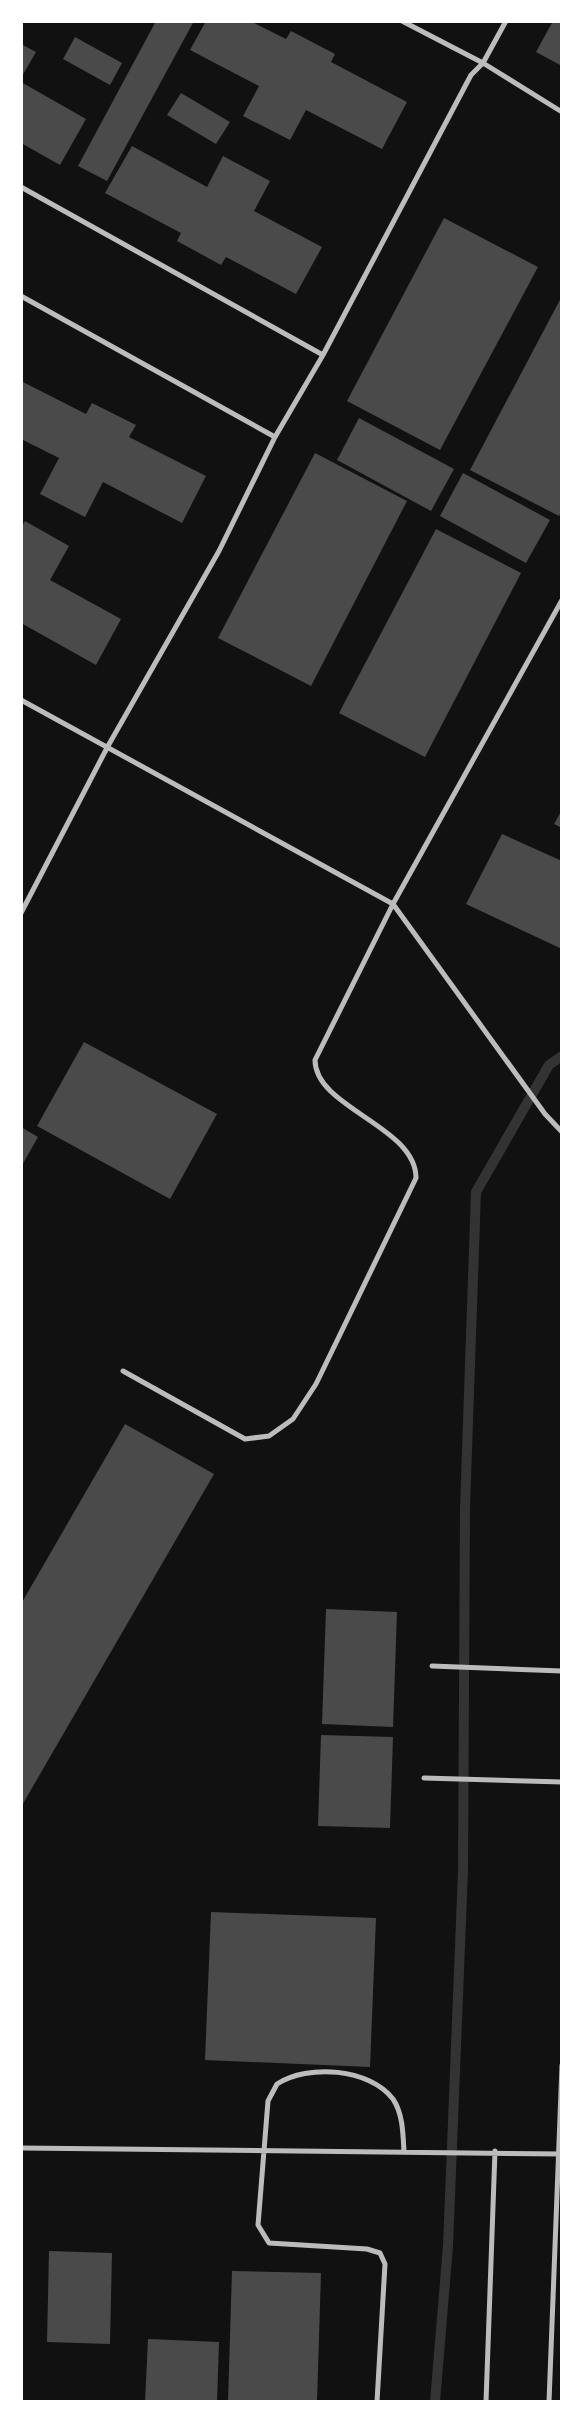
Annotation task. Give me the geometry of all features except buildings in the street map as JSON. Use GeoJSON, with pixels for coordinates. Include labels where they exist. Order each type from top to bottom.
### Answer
{"type":"FeatureCollection","features":[{"type":"Feature","properties":{"kind":"lane"},"geometry":{"type":"LineString","coordinates":[[402,21],[483,63],[562,112]]}},
{"type":"Feature","properties":{"kind":"lane"},"geometry":{"type":"LineString","coordinates":[[21,914],[108,746],[219,551],[275,438],[323,355],[471,75],[483,63],[506,21]]}},
{"type":"Feature","properties":{"kind":"lane"},"geometry":{"type":"LineString","coordinates":[[21,187],[323,355]]}},
{"type":"Feature","properties":{"kind":"lane"},"geometry":{"type":"LineString","coordinates":[[21,296],[275,438]]}},
{"type":"Feature","properties":{"kind":"lane"},"geometry":{"type":"LineString","coordinates":[[123,1371],[245,1439],[269,1436],[293,1419],[316,1384],[416,1178],[416,1166],[406,1151],[328,1089],[315,1071],[315,1060],[393,904],[562,600]]}},
{"type":"Feature","properties":{"kind":"lane"},"geometry":{"type":"LineString","coordinates":[[21,701],[108,746],[393,904],[545,1114],[562,1132]]}},
{"type":"Feature","properties":{"kind":"lane"},"geometry":{"type":"LineString","coordinates":[[432,1666],[562,1671]]}},
{"type":"Feature","properties":{"kind":"lane"},"geometry":{"type":"LineString","coordinates":[[424,1778],[562,1782]]}},
{"type":"Feature","properties":{"kind":"lane"},"geometry":{"type":"LineString","coordinates":[[549,2402],[562,2065]]}},
{"type":"Feature","properties":{"kind":"lane"},"geometry":{"type":"LineString","coordinates":[[377,2402],[385,2264],[380,2253],[368,2249],[269,2243],[258,2225],[268,2101],[277,2084],[304,2074],[328,2072],[367,2080],[393,2100],[400,2113],[404,2152]]}},
{"type":"Feature","properties":{"kind":"lane"},"geometry":{"type":"LineString","coordinates":[[21,2148],[265,2152],[495,2151],[560,2154]]}},
{"type":"Feature","properties":{"kind":"lane"},"geometry":{"type":"LineString","coordinates":[[486,2402],[495,2151]]}},
{"type":"Feature","properties":{"kind":"waterway"},"geometry":{"type":"LineString","coordinates":[[435,2402],[448,2246],[463,1871],[465,1508],[476,1192],[549,1065],[562,1056]]}}]}
